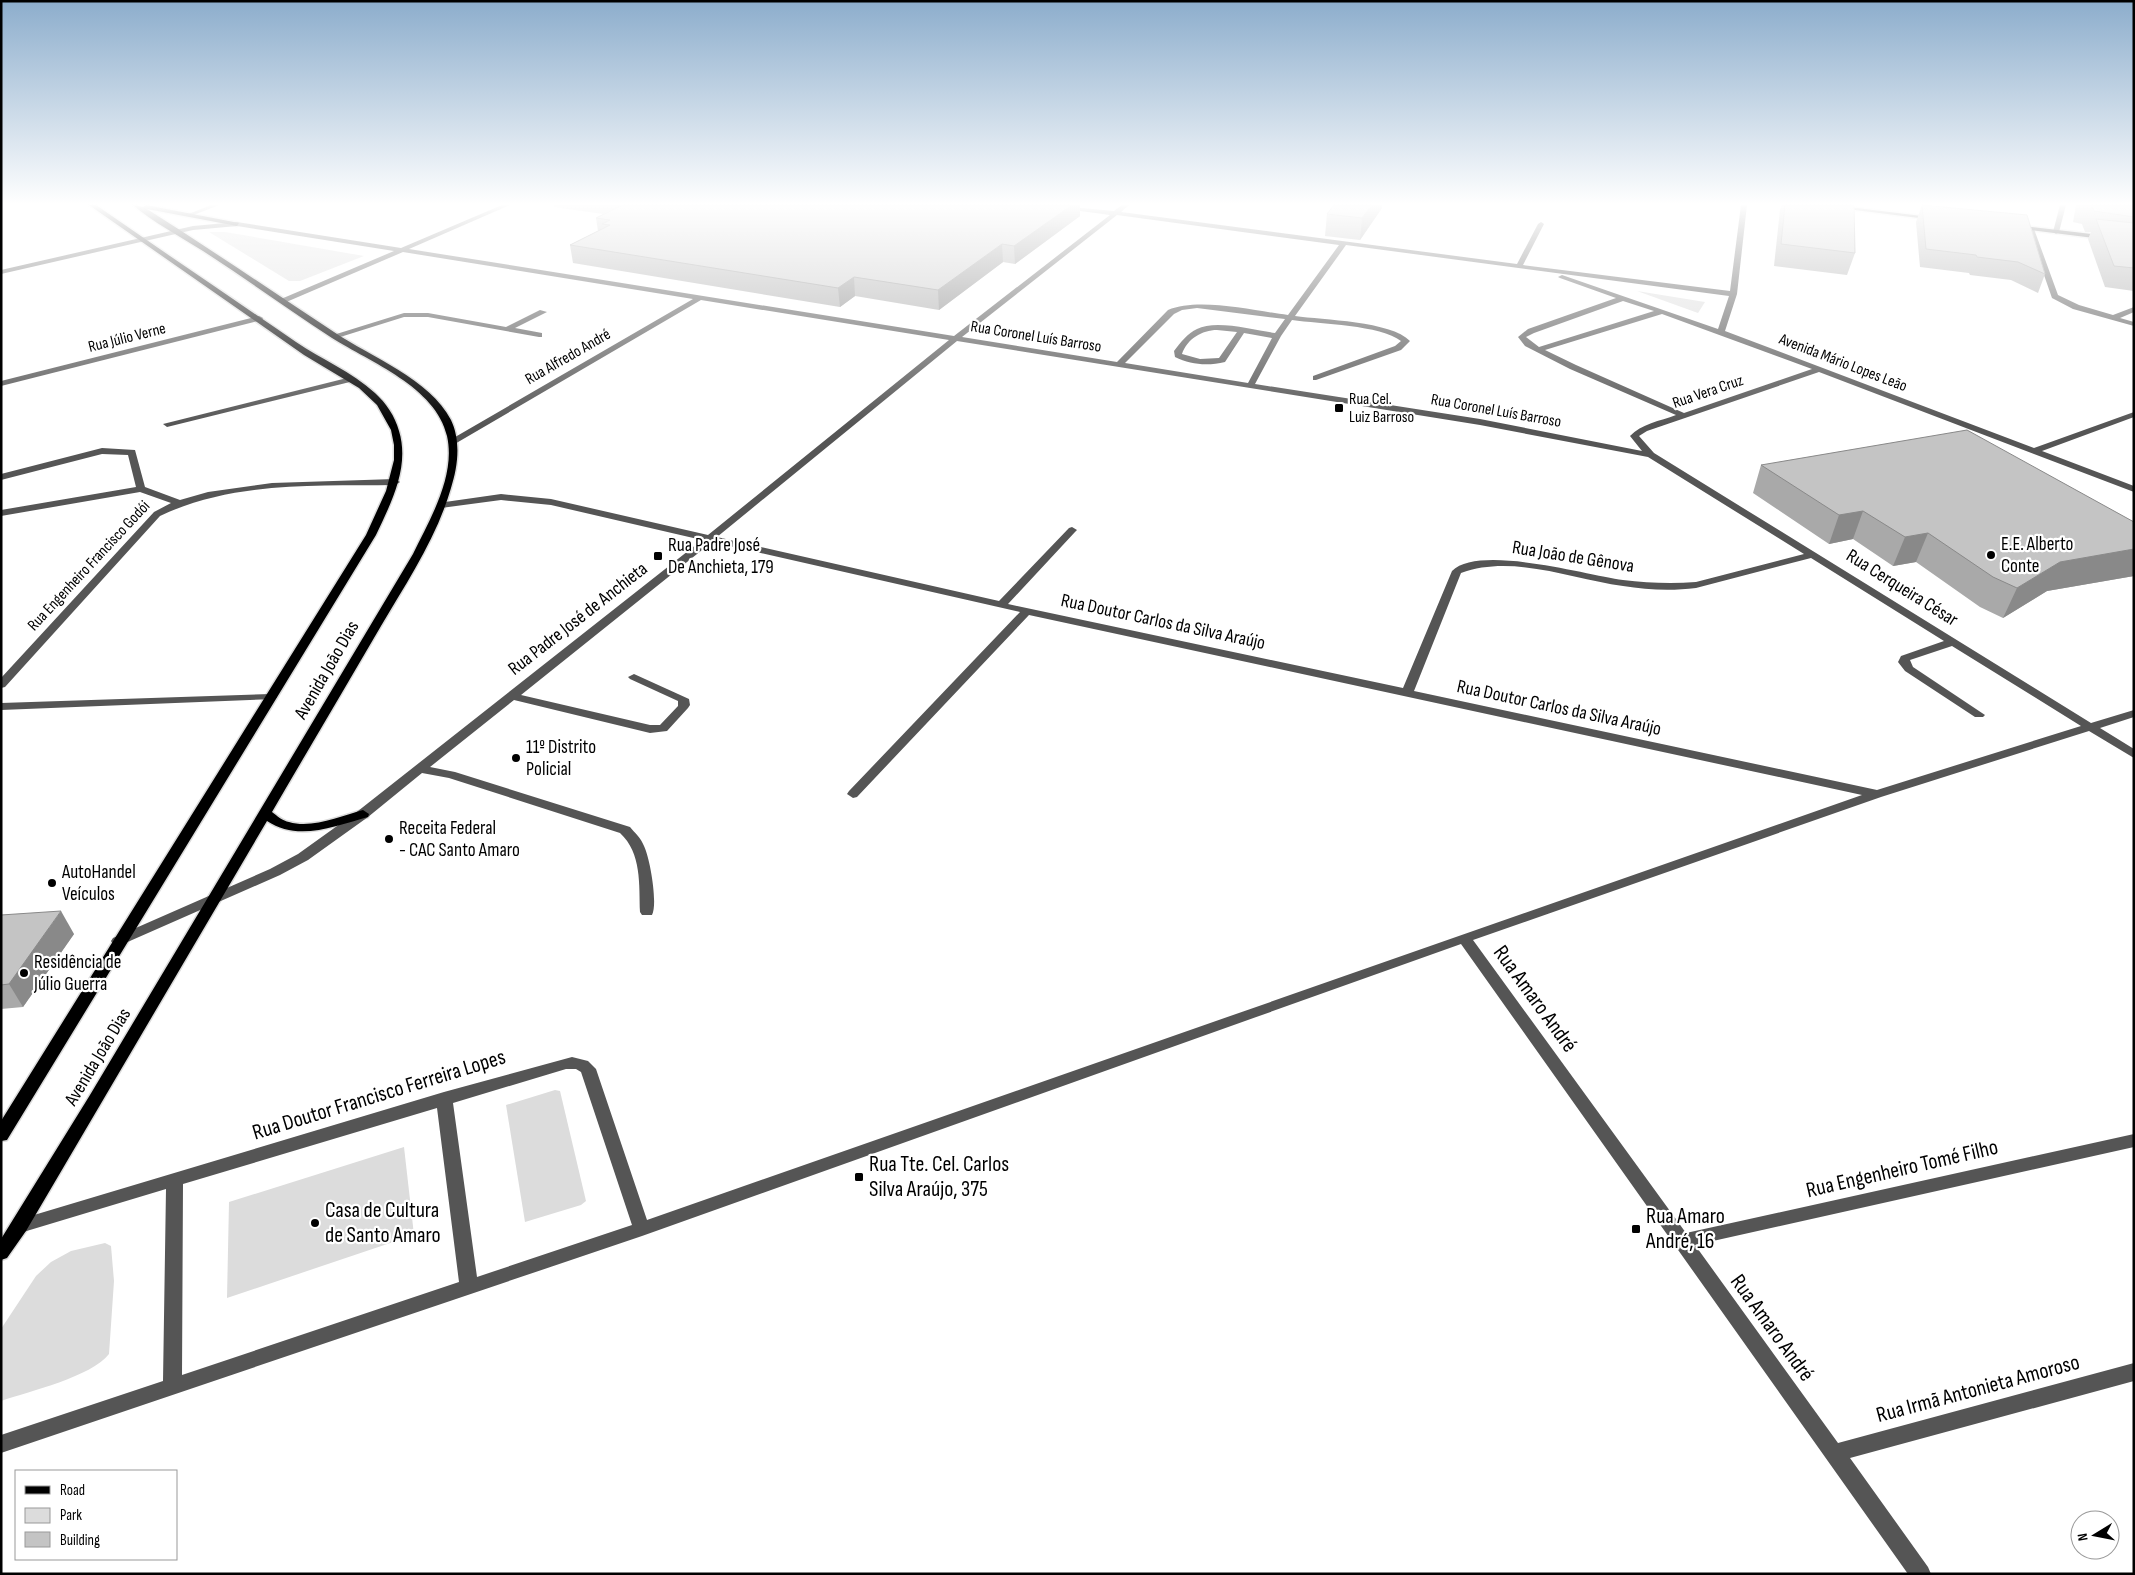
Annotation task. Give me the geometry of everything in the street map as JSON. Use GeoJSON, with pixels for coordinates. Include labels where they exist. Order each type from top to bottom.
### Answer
{"type":"FeatureCollection","features":[{"type":"Feature","properties":{"kind":"main road","name":"Avenida João Dias"},"geometry":{"type":"LineString","coordinates":[[1,1135],[118,941],[371,535],[395,482],[399,465],[398,449],[388,415],[379,402],[351,379],[308,354],[259,318],[199,278]]}},
{"type":"Feature","properties":{"kind":"main road","name":"Avenida João Dias"},"geometry":{"type":"LineString","coordinates":[[1,1253],[20,1226],[266,814],[418,554],[441,505],[452,461],[453,442],[447,420],[436,404],[418,388],[334,336],[250,278]]}},
{"type":"Feature","properties":{"kind":"main road"},"geometry":{"type":"LineString","coordinates":[[266,814],[284,826],[290,827],[325,824],[363,814]]}},
{"type":"Feature","properties":{"kind":"street"},"geometry":{"type":"LineString","coordinates":[[284,301],[336,278]]}},
{"type":"Feature","properties":{"kind":"street","name":"Rua Coronel Luís Barroso"},"geometry":{"type":"LineString","coordinates":[[574,278],[1480,422],[1651,455]]}},
{"type":"Feature","properties":{"kind":"street","name":"Rua Padre José de Anchieta"},"geometry":{"type":"LineString","coordinates":[[118,941],[260,880],[303,857],[363,814],[1032,278]]}},
{"type":"Feature","properties":{"kind":"street"},"geometry":{"type":"LineString","coordinates":[[1250,386],[1277,336],[1319,278]]}},
{"type":"Feature","properties":{"kind":"street","name":"Avenida Mário Lopes Leão"},"geometry":{"type":"LineString","coordinates":[[1567,278],[1721,332],[2134,489]]}},
{"type":"Feature","properties":{"kind":"street"},"geometry":{"type":"LineString","coordinates":[[1614,278],[1733,294]]}},
{"type":"Feature","properties":{"kind":"street"},"geometry":{"type":"LineString","coordinates":[[1721,332],[1733,294],[1735,278]]}},
{"type":"Feature","properties":{"kind":"street"},"geometry":{"type":"LineString","coordinates":[[2049,278],[2055,296],[2076,307],[2134,324]]}},
{"type":"Feature","properties":{"kind":"street","name":"Rua Alfredo André"},"geometry":{"type":"LineString","coordinates":[[453,442],[698,299]]}},
{"type":"Feature","properties":{"kind":"street"},"geometry":{"type":"LineString","coordinates":[[1622,299],[1531,331],[1522,337],[1528,344],[1574,367],[1685,416]]}},
{"type":"Feature","properties":{"kind":"street"},"geometry":{"type":"LineString","coordinates":[[1118,365],[1172,312],[1180,308],[1197,306],[1381,329],[1397,334],[1406,341],[1398,348],[1316,378]]}},
{"type":"Feature","properties":{"kind":"street"},"geometry":{"type":"LineString","coordinates":[[2113,318],[2134,309]]}},
{"type":"Feature","properties":{"kind":"street"},"geometry":{"type":"LineString","coordinates":[[508,329],[543,312]]}},
{"type":"Feature","properties":{"kind":"street"},"geometry":{"type":"LineString","coordinates":[[1540,349],[1660,312]]}},
{"type":"Feature","properties":{"kind":"street"},"geometry":{"type":"LineString","coordinates":[[334,336],[416,314],[539,335]]}},
{"type":"Feature","properties":{"kind":"street","name":"Rua Júlio Verne"},"geometry":{"type":"LineString","coordinates":[[1,384],[259,318]]}},
{"type":"Feature","properties":{"kind":"street"},"geometry":{"type":"LineString","coordinates":[[1242,331],[1222,360],[1209,362],[1184,359],[1178,356],[1178,351],[1199,330],[1216,328],[1242,331],[1277,336]]}},
{"type":"Feature","properties":{"kind":"street","name":"Rua Vera Cruz"},"geometry":{"type":"LineString","coordinates":[[1651,455],[1634,436],[1637,432],[1818,370]]}},
{"type":"Feature","properties":{"kind":"street"},"geometry":{"type":"LineString","coordinates":[[167,424],[351,379]]}},
{"type":"Feature","properties":{"kind":"street"},"geometry":{"type":"LineString","coordinates":[[2033,451],[2134,414]]}},
{"type":"Feature","properties":{"kind":"street"},"geometry":{"type":"LineString","coordinates":[[1,477],[102,451],[132,452],[141,489]]}},
{"type":"Feature","properties":{"kind":"street","name":"Rua Cerqueira César"},"geometry":{"type":"LineString","coordinates":[[1651,455],[2134,754]]}},
{"type":"Feature","properties":{"kind":"street","name":"Rua Engenheiro Francisco Godói"},"geometry":{"type":"LineString","coordinates":[[1,685],[157,514],[179,503],[210,494],[263,487],[395,482]]}},
{"type":"Feature","properties":{"kind":"street"},"geometry":{"type":"LineString","coordinates":[[1,513],[141,489],[179,503]]}},
{"type":"Feature","properties":{"kind":"street","name":"Rua Doutor Carlos da Silva Araújo"},"geometry":{"type":"LineString","coordinates":[[441,505],[482,498],[514,497],[603,512],[1027,611],[1877,794]]}},
{"type":"Feature","properties":{"kind":"street"},"geometry":{"type":"LineString","coordinates":[[1001,605],[1072,530]]}},
{"type":"Feature","properties":{"kind":"street","name":"Rua João de Gênova"},"geometry":{"type":"LineString","coordinates":[[1407,693],[1457,571],[1467,565],[1495,562],[1624,583],[1681,587],[1696,585],[1812,555]]}},
{"type":"Feature","properties":{"kind":"street"},"geometry":{"type":"LineString","coordinates":[[853,794],[1027,611]]}},
{"type":"Feature","properties":{"kind":"street"},"geometry":{"type":"LineString","coordinates":[[1952,642],[1905,658],[1904,662],[1909,669],[1978,715]]}},
{"type":"Feature","properties":{"kind":"street"},"geometry":{"type":"LineString","coordinates":[[512,696],[650,730],[663,728],[684,705],[681,696],[634,677]]}},
{"type":"Feature","properties":{"kind":"street"},"geometry":{"type":"LineString","coordinates":[[1,707],[271,697]]}},
{"type":"Feature","properties":{"kind":"street"},"geometry":{"type":"LineString","coordinates":[[1,1444],[642,1229],[1877,794],[2134,713]]}},
{"type":"Feature","properties":{"kind":"street"},"geometry":{"type":"LineString","coordinates":[[419,769],[451,775],[624,830],[632,835],[638,843],[641,855],[647,912]]}},
{"type":"Feature","properties":{"kind":"street","name":"Rua Amaro André"},"geometry":{"type":"LineString","coordinates":[[1464,938],[1681,1241],[1836,1453],[1921,1574]]}},
{"type":"Feature","properties":{"kind":"street","name":"Rua Doutor Francisco Ferreira Lopes"},"geometry":{"type":"LineString","coordinates":[[20,1226],[566,1063],[583,1064],[588,1070],[642,1229]]}},
{"type":"Feature","properties":{"kind":"street"},"geometry":{"type":"LineString","coordinates":[[444,1098],[468,1287]]}},
{"type":"Feature","properties":{"kind":"street","name":"Rua Engenheiro Tomé Filho"},"geometry":{"type":"LineString","coordinates":[[1681,1241],[2134,1140]]}},
{"type":"Feature","properties":{"kind":"street"},"geometry":{"type":"LineString","coordinates":[[172,1386],[175,1179]]}},
{"type":"Feature","properties":{"kind":"street","name":"Rua Irmã Antonieta Amoroso"},"geometry":{"type":"LineString","coordinates":[[1836,1453],[2134,1372]]}},
{"type":"Feature","properties":{"kind":"green space"},"geometry":{"type":"Polygon","coordinates":[[[285,278],[306,278],[300,281],[289,281],[285,278]]]}},
{"type":"Feature","properties":{"kind":"green space"},"geometry":{"type":"Polygon","coordinates":[[[1637,291],[1705,302],[1698,313],[1637,291]]]}},
{"type":"Feature","properties":{"kind":"green space"},"geometry":{"type":"Polygon","coordinates":[[[555,1090],[560,1091],[586,1201],[581,1205],[525,1222],[506,1105],[555,1090]]]}},
{"type":"Feature","properties":{"kind":"green space"},"geometry":{"type":"Polygon","coordinates":[[[404,1147],[414,1235],[227,1298],[229,1202],[404,1147]]]}},
{"type":"Feature","properties":{"kind":"green space"},"geometry":{"type":"Polygon","coordinates":[[[105,1243],[111,1246],[114,1281],[109,1354],[89,1370],[43,1388],[1,1401],[1,1329],[36,1276],[51,1262],[71,1251],[105,1243]]]}},
{"type":"Feature","properties":{"kind":"building"},"geometry":{"type":"Polygon","coordinates":[[[779,278],[852,278],[838,288],[779,278]]]}},
{"type":"Feature","properties":{"kind":"building"},"geometry":{"type":"Polygon","coordinates":[[[864,278],[954,278],[938,290],[864,278]]]}},
{"type":"Feature","properties":{"kind":"building"},"geometry":{"type":"Polygon","coordinates":[[[1967,430],[2134,522],[2134,549],[2060,562],[2017,588],[1993,577],[1928,533],[1905,537],[1863,511],[1839,515],[1761,465],[1967,430]]]}},
{"type":"Feature","properties":{"kind":"building"},"geometry":{"type":"Polygon","coordinates":[[[61,911],[9,984],[1,985],[1,915],[61,911]]]}},
{"type":"Feature","properties":{"kind":"place","name":"Rua Cel. Luiz Barroso"},"geometry":{"type":"Point","coordinates":[1339,408]}},
{"type":"Feature","properties":{"kind":"place","name":"E.E. Alberto Conte"},"geometry":{"type":"Point","coordinates":[1991,555]}},
{"type":"Feature","properties":{"kind":"place","name":"Rua Padre José De Anchieta, 179"},"geometry":{"type":"Point","coordinates":[658,556]}},
{"type":"Feature","properties":{"kind":"place","name":"11º Distrito Policial"},"geometry":{"type":"Point","coordinates":[516,758]}},
{"type":"Feature","properties":{"kind":"place","name":"Receita Federal - CAC Santo Amaro"},"geometry":{"type":"Point","coordinates":[389,839]}},
{"type":"Feature","properties":{"kind":"place","name":"AutoHandel Veículos"},"geometry":{"type":"Point","coordinates":[52,883]}},
{"type":"Feature","properties":{"kind":"place","name":"Residência de Júlio Guerra"},"geometry":{"type":"Point","coordinates":[24,973]}},
{"type":"Feature","properties":{"kind":"place","name":"Rua Tte. Cel. Carlos Silva Araújo, 375"},"geometry":{"type":"Point","coordinates":[859,1177]}},
{"type":"Feature","properties":{"kind":"place","name":"Casa de Cultura de Santo Amaro"},"geometry":{"type":"Point","coordinates":[315,1223]}},
{"type":"Feature","properties":{"kind":"place","name":"Rua Amaro André, 16"},"geometry":{"type":"Point","coordinates":[1636,1229]}}]}
